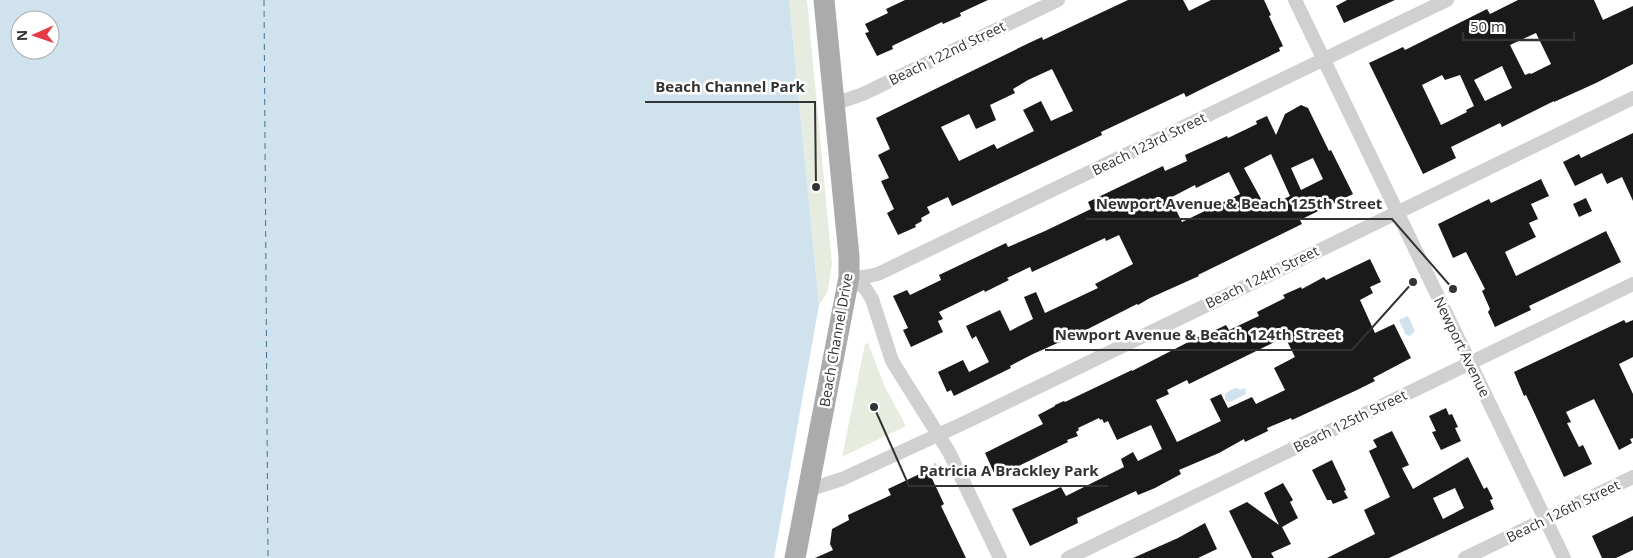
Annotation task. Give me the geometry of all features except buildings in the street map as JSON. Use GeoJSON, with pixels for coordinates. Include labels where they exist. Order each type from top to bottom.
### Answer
{"type":"FeatureCollection","features":[{"type":"Feature","properties":{"kind":"main road","name":"Beach Channel Drive"},"geometry":{"type":"LineString","coordinates":[[795,558],[849,277],[849,256],[824,0]]}},
{"type":"Feature","properties":{"kind":"street","name":"Beach 122nd Street"},"geometry":{"type":"LineString","coordinates":[[834,104],[862,94],[1058,0]]}},
{"type":"Feature","properties":{"kind":"street","name":"Newport Avenue"},"geometry":{"type":"LineString","coordinates":[[1295,0],[1564,558]]}},
{"type":"Feature","properties":{"kind":"street","name":"Beach 123rd Street"},"geometry":{"type":"LineString","coordinates":[[849,277],[864,277],[878,274],[1447,0]]}},
{"type":"Feature","properties":{"kind":"street","name":"Beach 124th Street"},"geometry":{"type":"LineString","coordinates":[[808,490],[842,479],[939,434],[1633,98]]}},
{"type":"Feature","properties":{"kind":"street"},"geometry":{"type":"LineString","coordinates":[[849,277],[869,293],[892,361],[905,384],[939,434],[1000,558]]}},
{"type":"Feature","properties":{"kind":"street","name":"Beach 125th Street"},"geometry":{"type":"LineString","coordinates":[[1068,558],[1633,284]]}},
{"type":"Feature","properties":{"kind":"street","name":"Beach 126th Street"},"geometry":{"type":"LineString","coordinates":[[1465,558],[1633,477]]}},
{"type":"Feature","properties":{"kind":"path"},"geometry":{"type":"LineString","coordinates":[[934,465],[939,463]]}},
{"type":"Feature","properties":{"kind":"shaded area"},"geometry":{"type":"Polygon","coordinates":[[[789,0],[807,0],[832,263],[828,291],[819,305],[789,0]]]}},
{"type":"Feature","properties":{"kind":"shaded area"},"geometry":{"type":"Polygon","coordinates":[[[868,343],[885,387],[906,426],[842,457],[865,344],[868,343]]]}},
{"type":"Feature","properties":{"kind":"water"},"geometry":{"type":"Polygon","coordinates":[[[0,0],[789,0],[819,305],[774,558],[0,558],[0,0]]]}},
{"type":"Feature","properties":{"kind":"water"},"geometry":{"type":"Polygon","coordinates":[[[1408,316],[1415,331],[1410,336],[1406,335],[1399,320],[1408,316]]]}},
{"type":"Feature","properties":{"kind":"water"},"geometry":{"type":"Polygon","coordinates":[[[1237,388],[1240,390],[1245,388],[1246,394],[1230,402],[1225,400],[1225,394],[1237,388]]]}},
{"type":"Feature","properties":{"kind":"ferry route"},"geometry":{"type":"LineString","coordinates":[[264,0],[268,558]]}},
{"type":"Feature","properties":{"kind":"place","name":"Beach Channel Park"},"geometry":{"type":"Point","coordinates":[816,187]}},
{"type":"Feature","properties":{"kind":"place","name":"Newport Avenue & Beach 124th Street"},"geometry":{"type":"Point","coordinates":[1413,282]}},
{"type":"Feature","properties":{"kind":"place","name":"Newport Avenue & Beach 125th Street"},"geometry":{"type":"Point","coordinates":[1453,289]}},
{"type":"Feature","properties":{"kind":"place","name":"Patricia A Brackley Park"},"geometry":{"type":"Point","coordinates":[874,407]}}]}
